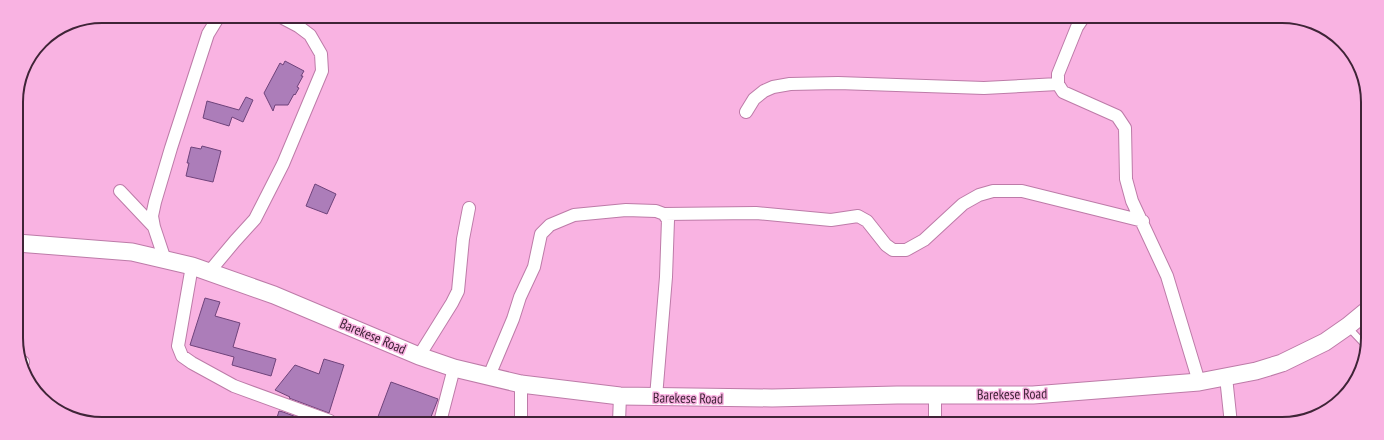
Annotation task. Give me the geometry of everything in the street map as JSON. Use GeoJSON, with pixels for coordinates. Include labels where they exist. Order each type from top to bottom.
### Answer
{"type":"FeatureCollection","features":[{"type":"Feature","properties":{"kind":"main road","name":"Barekese Road"},"geometry":{"type":"LineString","coordinates":[[23,243],[132,252],[192,266],[274,295],[419,356],[454,368],[521,384],[620,396],[772,398],[1033,395],[1199,382],[1256,371],[1282,363],[1325,342],[1361,315]]}},
{"type":"Feature","properties":{"kind":"street"},"geometry":{"type":"LineString","coordinates":[[165,260],[152,216],[170,148],[208,34],[215,23]]}},
{"type":"Feature","properties":{"kind":"street"},"geometry":{"type":"LineString","coordinates":[[209,272],[255,219],[283,164],[322,71],[321,54],[310,36],[292,23]]}},
{"type":"Feature","properties":{"kind":"street"},"geometry":{"type":"LineString","coordinates":[[1079,23],[1058,74],[1058,84],[1063,92],[1117,116],[1125,128],[1126,179],[1132,201],[1143,221],[1167,276],[1199,382]]}},
{"type":"Feature","properties":{"kind":"street"},"geometry":{"type":"LineString","coordinates":[[746,112],[754,99],[764,91],[774,87],[790,84],[838,83],[984,88],[1058,84]]}},
{"type":"Feature","properties":{"kind":"street"},"geometry":{"type":"LineString","coordinates":[[489,376],[513,319],[520,297],[531,276],[541,234],[550,225],[574,216],[626,210],[656,211],[664,214],[756,213],[831,220],[858,216],[867,221],[886,245],[892,250],[906,250],[924,240],[963,204],[979,195],[993,191],[1022,191],[1143,221]]}},
{"type":"Feature","properties":{"kind":"street"},"geometry":{"type":"LineString","coordinates":[[120,192],[154,227]]}},
{"type":"Feature","properties":{"kind":"street"},"geometry":{"type":"LineString","coordinates":[[419,356],[452,304],[458,291],[463,239],[469,208]]}},
{"type":"Feature","properties":{"kind":"street"},"geometry":{"type":"LineString","coordinates":[[656,397],[666,277],[668,220],[664,214]]}},
{"type":"Feature","properties":{"kind":"street"},"geometry":{"type":"LineString","coordinates":[[192,266],[178,346],[182,356],[234,386],[319,417]]}},
{"type":"Feature","properties":{"kind":"street"},"geometry":{"type":"LineString","coordinates":[[441,417],[454,368]]}},
{"type":"Feature","properties":{"kind":"street"},"geometry":{"type":"LineString","coordinates":[[1226,377],[1230,417]]}},
{"type":"Feature","properties":{"kind":"street"},"geometry":{"type":"LineString","coordinates":[[521,384],[521,417]]}},
{"type":"Feature","properties":{"kind":"street"},"geometry":{"type":"LineString","coordinates":[[935,395],[935,417]]}},
{"type":"Feature","properties":{"kind":"street"},"geometry":{"type":"LineString","coordinates":[[619,417],[620,396]]}},
{"type":"Feature","properties":{"kind":"lane"},"geometry":{"type":"LineString","coordinates":[[1348,326],[1361,340]]}},
{"type":"Feature","properties":{"kind":"building"},"geometry":{"type":"Polygon","coordinates":[[[285,61],[304,71],[301,76],[303,76],[297,87],[299,88],[288,105],[275,105],[273,111],[264,93],[280,63],[283,65],[285,61]]]}},
{"type":"Feature","properties":{"kind":"building"},"geometry":{"type":"Polygon","coordinates":[[[246,97],[253,100],[243,122],[232,117],[229,126],[203,118],[207,101],[239,110],[246,97]]]}},
{"type":"Feature","properties":{"kind":"building"},"geometry":{"type":"Polygon","coordinates":[[[202,146],[221,151],[213,182],[186,176],[189,163],[187,163],[191,147],[201,149],[202,146]]]}},
{"type":"Feature","properties":{"kind":"building"},"geometry":{"type":"Polygon","coordinates":[[[315,184],[336,194],[327,214],[306,206],[315,184]]]}},
{"type":"Feature","properties":{"kind":"building"},"geometry":{"type":"Polygon","coordinates":[[[205,298],[220,302],[215,316],[240,323],[233,347],[276,359],[271,376],[232,365],[234,357],[190,345],[205,298]]]}},
{"type":"Feature","properties":{"kind":"building"},"geometry":{"type":"Polygon","coordinates":[[[324,359],[344,365],[329,413],[289,398],[290,397],[275,390],[295,365],[319,374],[324,359]]]}},
{"type":"Feature","properties":{"kind":"building"},"geometry":{"type":"Polygon","coordinates":[[[391,382],[438,399],[431,417],[378,417],[391,382]]]}},
{"type":"Feature","properties":{"kind":"building"},"geometry":{"type":"Polygon","coordinates":[[[279,411],[296,417],[277,417],[279,411]]]}}]}
